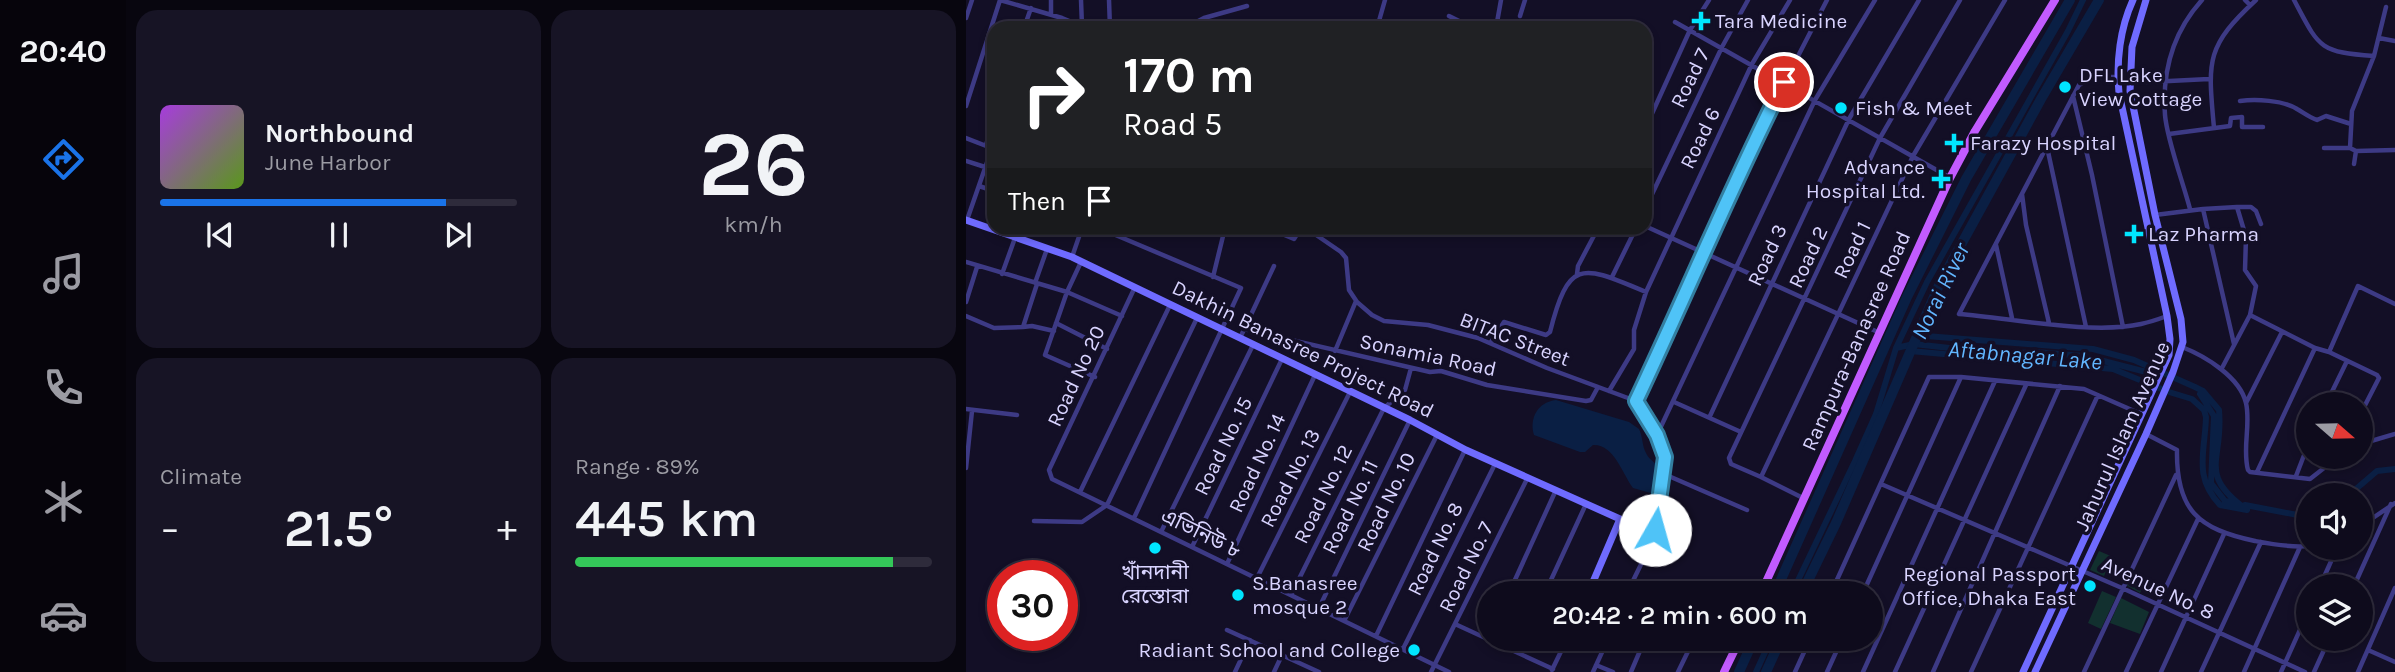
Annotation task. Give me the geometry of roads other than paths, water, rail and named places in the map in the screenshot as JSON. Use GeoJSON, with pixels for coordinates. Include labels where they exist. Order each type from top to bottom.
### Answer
{"type":"FeatureCollection","features":[{"type":"Feature","properties":{"kind":"main road","name":"Rampura-Banasree Road"},"geometry":{"type":"LineString","coordinates":[[1766,581],[1950,178],[1975,131],[2055,0]]}},
{"type":"Feature","properties":{"kind":"main road"},"geometry":{"type":"LineString","coordinates":[[1724,672],[1734,651]]}},
{"type":"Feature","properties":{"kind":"street"},"geometry":{"type":"LineString","coordinates":[[966,18],[972,0]]}},
{"type":"Feature","properties":{"kind":"street"},"geometry":{"type":"LineString","coordinates":[[993,21],[1000,0],[1017,2],[1069,21]]}},
{"type":"Feature","properties":{"kind":"street"},"geometry":{"type":"LineString","coordinates":[[1051,0],[1051,15]]}},
{"type":"Feature","properties":{"kind":"street"},"geometry":{"type":"LineString","coordinates":[[1081,0],[1083,21]]}},
{"type":"Feature","properties":{"kind":"street"},"geometry":{"type":"LineString","coordinates":[[1109,0],[1110,21]]}},
{"type":"Feature","properties":{"kind":"street"},"geometry":{"type":"LineString","coordinates":[[1379,21],[1385,0]]}},
{"type":"Feature","properties":{"kind":"street"},"geometry":{"type":"LineString","coordinates":[[1497,21],[1501,0]]}},
{"type":"Feature","properties":{"kind":"street"},"geometry":{"type":"LineString","coordinates":[[1520,16],[1525,0]]}},
{"type":"Feature","properties":{"kind":"street"},"geometry":{"type":"LineString","coordinates":[[1652,113],[1690,30],[1709,0]]}},
{"type":"Feature","properties":{"kind":"street","name":"Road 7"},"geometry":{"type":"LineString","coordinates":[[1652,194],[1722,47],[1748,0]]}},
{"type":"Feature","properties":{"kind":"street","name":"Road 6"},"geometry":{"type":"LineString","coordinates":[[1609,391],[1634,349],[1634,330],[1646,292],[1670,237],[1752,64],[1790,0]]}},
{"type":"Feature","properties":{"kind":"street"},"geometry":{"type":"LineString","coordinates":[[1633,581],[1652,542],[1665,457],[1657,435],[1636,401],[1686,295],[1703,251],[1784,82],[1827,0]]}},
{"type":"Feature","properties":{"kind":"street"},"geometry":{"type":"LineString","coordinates":[[1657,435],[1815,100],[1875,0]]}},
{"type":"Feature","properties":{"kind":"street","name":"Road 3"},"geometry":{"type":"LineString","coordinates":[[1710,416],[1849,120],[1919,0]]}},
{"type":"Feature","properties":{"kind":"street","name":"Road 2"},"geometry":{"type":"LineString","coordinates":[[1761,478],[1728,462],[1880,138],[1961,0]]}},
{"type":"Feature","properties":{"kind":"street","name":"Road 1"},"geometry":{"type":"LineString","coordinates":[[1761,478],[1913,156],[2005,0]]}},
{"type":"Feature","properties":{"kind":"street","name":"Jahurul Islam Avenue"},"geometry":{"type":"LineString","coordinates":[[2023,672],[2164,369],[2170,343],[2167,316],[2119,93],[2118,77],[2124,27],[2133,0]]}},
{"type":"Feature","properties":{"kind":"street","name":"Jahurul Islam Avenue"},"geometry":{"type":"LineString","coordinates":[[2035,672],[2146,434],[2182,347],[2181,320],[2155,215],[2129,83],[2134,33],[2146,0]]}},
{"type":"Feature","properties":{"kind":"street"},"geometry":{"type":"LineString","coordinates":[[2190,209],[2165,115],[2166,82],[2169,58],[2176,37],[2202,0]]}},
{"type":"Feature","properties":{"kind":"street"},"geometry":{"type":"LineString","coordinates":[[2245,0],[2250,5]]}},
{"type":"Feature","properties":{"kind":"street"},"geometry":{"type":"LineString","coordinates":[[2214,128],[2209,79],[2211,60],[2225,30],[2256,0]]}},
{"type":"Feature","properties":{"kind":"street"},"geometry":{"type":"LineString","coordinates":[[2294,0],[2315,39],[2326,47],[2339,52],[2375,56]]}},
{"type":"Feature","properties":{"kind":"street"},"geometry":{"type":"LineString","coordinates":[[1198,21],[1247,6]]}},
{"type":"Feature","properties":{"kind":"street"},"geometry":{"type":"LineString","coordinates":[[2350,148],[2353,111],[2375,56],[2386,7]]}},
{"type":"Feature","properties":{"kind":"street"},"geometry":{"type":"LineString","coordinates":[[1026,21],[1031,8]]}},
{"type":"Feature","properties":{"kind":"street"},"geometry":{"type":"LineString","coordinates":[[1450,16],[1456,21]]}},
{"type":"Feature","properties":{"kind":"street"},"geometry":{"type":"LineString","coordinates":[[1675,22],[1950,178]]}},
{"type":"Feature","properties":{"kind":"street"},"geometry":{"type":"LineString","coordinates":[[2379,37],[2395,41]]}},
{"type":"Feature","properties":{"kind":"street"},"geometry":{"type":"LineString","coordinates":[[966,106],[987,41]]}},
{"type":"Feature","properties":{"kind":"street"},"geometry":{"type":"LineString","coordinates":[[2118,77],[2088,78],[2079,85],[1959,314],[2087,327],[2123,327],[2167,316]]}},
{"type":"Feature","properties":{"kind":"street"},"geometry":{"type":"LineString","coordinates":[[2129,83],[2209,79]]}},
{"type":"Feature","properties":{"kind":"street"},"geometry":{"type":"LineString","coordinates":[[2073,96],[2123,327]]}},
{"type":"Feature","properties":{"kind":"street"},"geometry":{"type":"LineString","coordinates":[[2240,101],[2263,100],[2297,109],[2317,120],[2326,116],[2351,124]]}},
{"type":"Feature","properties":{"kind":"street"},"geometry":{"type":"LineString","coordinates":[[2169,134],[2230,126],[2230,118],[2241,117],[2242,127],[2263,127]]}},
{"type":"Feature","properties":{"kind":"street"},"geometry":{"type":"LineString","coordinates":[[966,138],[986,145],[987,142]]}},
{"type":"Feature","properties":{"kind":"street"},"geometry":{"type":"LineString","coordinates":[[2047,147],[2087,327]]}},
{"type":"Feature","properties":{"kind":"street"},"geometry":{"type":"LineString","coordinates":[[2324,148],[2395,150]]}},
{"type":"Feature","properties":{"kind":"street"},"geometry":{"type":"LineString","coordinates":[[2354,164],[2356,151]]}},
{"type":"Feature","properties":{"kind":"street"},"geometry":{"type":"LineString","coordinates":[[966,161],[985,167]]}},
{"type":"Feature","properties":{"kind":"street"},"geometry":{"type":"LineString","coordinates":[[966,220],[987,162]]}},
{"type":"Feature","properties":{"kind":"street"},"geometry":{"type":"LineString","coordinates":[[979,186],[987,189]]}},
{"type":"Feature","properties":{"kind":"street"},"geometry":{"type":"LineString","coordinates":[[2022,193],[2026,225],[2049,323]]}},
{"type":"Feature","properties":{"kind":"street"},"geometry":{"type":"LineString","coordinates":[[2222,368],[2250,315],[2256,286],[2245,270],[2246,237],[2237,207]]}},
{"type":"Feature","properties":{"kind":"street"},"geometry":{"type":"LineString","coordinates":[[2155,215],[2190,209],[2251,207],[2256,211],[2261,224]]}},
{"type":"Feature","properties":{"kind":"street"},"geometry":{"type":"LineString","coordinates":[[2203,209],[2234,344]]}},
{"type":"Feature","properties":{"kind":"street","name":"Dakhin Banasree Project Road"},"geometry":{"type":"LineString","coordinates":[[966,220],[987,227]]}},
{"type":"Feature","properties":{"kind":"street"},"geometry":{"type":"LineString","coordinates":[[1652,229],[1881,333]]}},
{"type":"Feature","properties":{"kind":"street","name":"Dakhin Banasree Project Road"},"geometry":{"type":"LineString","coordinates":[[1010,235],[1081,261],[1410,420],[1466,450],[1620,519],[1593,581]]}},
{"type":"Feature","properties":{"kind":"street"},"geometry":{"type":"LineString","coordinates":[[1072,257],[1080,235]]}},
{"type":"Feature","properties":{"kind":"street"},"geometry":{"type":"LineString","coordinates":[[1115,235],[1241,288],[1134,518]]}},
{"type":"Feature","properties":{"kind":"street"},"geometry":{"type":"LineString","coordinates":[[1213,277],[1223,235]]}},
{"type":"Feature","properties":{"kind":"street"},"geometry":{"type":"LineString","coordinates":[[1315,235],[1346,258],[1349,290],[1356,301],[1335,351]]}},
{"type":"Feature","properties":{"kind":"street"},"geometry":{"type":"LineString","coordinates":[[1491,342],[1504,322],[1546,335],[1550,332],[1567,287],[1577,274],[1578,266],[1594,235]]}},
{"type":"Feature","properties":{"kind":"street"},"geometry":{"type":"LineString","coordinates":[[1612,278],[1633,235]]}},
{"type":"Feature","properties":{"kind":"street"},"geometry":{"type":"LineString","coordinates":[[1002,274],[1016,237]]}},
{"type":"Feature","properties":{"kind":"street"},"geometry":{"type":"LineString","coordinates":[[1996,243],[2012,319]]}},
{"type":"Feature","properties":{"kind":"street"},"geometry":{"type":"LineString","coordinates":[[1023,327],[1047,248]]}},
{"type":"Feature","properties":{"kind":"street"},"geometry":{"type":"LineString","coordinates":[[1081,261],[1045,355],[1095,377]]}},
{"type":"Feature","properties":{"kind":"street"},"geometry":{"type":"LineString","coordinates":[[966,262],[1067,292],[1122,316]]}},
{"type":"Feature","properties":{"kind":"street"},"geometry":{"type":"LineString","coordinates":[[1239,338],[1273,265]]}},
{"type":"Feature","properties":{"kind":"street"},"geometry":{"type":"LineString","coordinates":[[966,302],[977,267]]}},
{"type":"Feature","properties":{"kind":"street"},"geometry":{"type":"LineString","coordinates":[[1577,274],[1591,271],[1646,292]]}},
{"type":"Feature","properties":{"kind":"street"},"geometry":{"type":"LineString","coordinates":[[2329,352],[2358,286],[2395,304]]}},
{"type":"Feature","properties":{"kind":"street","name":"Road No 20"},"geometry":{"type":"LineString","coordinates":[[1052,479],[1049,470],[1135,287]]}},
{"type":"Feature","properties":{"kind":"street","name":"BITAC Street"},"geometry":{"type":"LineString","coordinates":[[1356,301],[1384,321],[1428,325],[1491,342],[1547,368],[1636,401]]}},
{"type":"Feature","properties":{"kind":"street"},"geometry":{"type":"LineString","coordinates":[[1080,492],[1170,305]]}},
{"type":"Feature","properties":{"kind":"street"},"geometry":{"type":"LineString","coordinates":[[2250,315],[2379,376],[2371,392]]}},
{"type":"Feature","properties":{"kind":"street"},"geometry":{"type":"LineString","coordinates":[[966,316],[994,328],[1032,326],[1054,331]]}},
{"type":"Feature","properties":{"kind":"street"},"geometry":{"type":"LineString","coordinates":[[1034,522],[1082,522],[1107,505],[1197,318]]}},
{"type":"Feature","properties":{"kind":"street"},"geometry":{"type":"LineString","coordinates":[[1056,323],[1107,349]]}},
{"type":"Feature","properties":{"kind":"street","name":"Sonamia Road"},"geometry":{"type":"LineString","coordinates":[[1244,329],[1411,368],[1441,371],[1515,390],[1586,401],[1591,400],[1598,387]]}},
{"type":"Feature","properties":{"kind":"street"},"geometry":{"type":"LineString","coordinates":[[2282,332],[2246,403],[2246,465],[2250,472],[2310,478],[2322,469]]}},
{"type":"Feature","properties":{"kind":"street"},"geometry":{"type":"LineString","coordinates":[[1161,531],[1253,345]]}},
{"type":"Feature","properties":{"kind":"street"},"geometry":{"type":"LineString","coordinates":[[2182,347],[2222,368],[2246,403]]}},
{"type":"Feature","properties":{"kind":"street"},"geometry":{"type":"LineString","coordinates":[[2257,472],[2315,348]]}},
{"type":"Feature","properties":{"kind":"street","name":"Road No. 15"},"geometry":{"type":"LineString","coordinates":[[1192,547],[1283,359]]}},
{"type":"Feature","properties":{"kind":"street"},"geometry":{"type":"LineString","coordinates":[[2332,392],[2347,361]]}},
{"type":"Feature","properties":{"kind":"street","name":"Road No. 12"},"geometry":{"type":"LineString","coordinates":[[1291,595],[1384,408],[1405,390],[1411,368]]}},
{"type":"Feature","properties":{"kind":"street","name":"Road No. 14"},"geometry":{"type":"LineString","coordinates":[[1227,564],[1315,375]]}},
{"type":"Feature","properties":{"kind":"street"},"geometry":{"type":"LineString","coordinates":[[1837,581],[1929,377],[1961,377],[2084,389],[2141,414]]}},
{"type":"Feature","properties":{"kind":"street"},"geometry":{"type":"LineString","coordinates":[[1869,581],[1961,377]]}},
{"type":"Feature","properties":{"kind":"street"},"geometry":{"type":"LineString","coordinates":[[1863,672],[1995,381]]}},
{"type":"Feature","properties":{"kind":"street"},"geometry":{"type":"LineString","coordinates":[[1895,672],[2026,385]]}},
{"type":"Feature","properties":{"kind":"street"},"geometry":{"type":"LineString","coordinates":[[1933,672],[2060,386]]}},
{"type":"Feature","properties":{"kind":"street","name":"Road No. 13"},"geometry":{"type":"LineString","coordinates":[[1257,578],[1350,392]]}},
{"type":"Feature","properties":{"kind":"street"},"geometry":{"type":"LineString","coordinates":[[1971,672],[2098,395]]}},
{"type":"Feature","properties":{"kind":"street"},"geometry":{"type":"LineString","coordinates":[[1674,402],[1741,432]]}},
{"type":"Feature","properties":{"kind":"street"},"geometry":{"type":"LineString","coordinates":[[966,468],[969,410],[1017,415]]}},
{"type":"Feature","properties":{"kind":"street","name":"Road No. 11"},"geometry":{"type":"LineString","coordinates":[[1319,608],[1410,420]]}},
{"type":"Feature","properties":{"kind":"street"},"geometry":{"type":"LineString","coordinates":[[2373,440],[2394,433]]}},
{"type":"Feature","properties":{"kind":"street","name":"Road No. 10"},"geometry":{"type":"LineString","coordinates":[[1344,621],[1437,434]]}},
{"type":"Feature","properties":{"kind":"street"},"geometry":{"type":"LineString","coordinates":[[2146,434],[2177,450],[2177,474],[2187,506],[2198,519],[2224,534],[2296,546]]}},
{"type":"Feature","properties":{"kind":"street"},"geometry":{"type":"LineString","coordinates":[[1376,636],[1466,450]]}},
{"type":"Feature","properties":{"kind":"street","name":"Road No. 8"},"geometry":{"type":"LineString","coordinates":[[1403,649],[1496,463]]}},
{"type":"Feature","properties":{"kind":"street"},"geometry":{"type":"LineString","coordinates":[[2296,476],[2299,469]]}},
{"type":"Feature","properties":{"kind":"street"},"geometry":{"type":"LineString","coordinates":[[1664,474],[1748,510]]}},
{"type":"Feature","properties":{"kind":"street"},"geometry":{"type":"LineString","coordinates":[[2084,672],[2177,474]]}},
{"type":"Feature","properties":{"kind":"street","name":"Road No. 7"},"geometry":{"type":"LineString","coordinates":[[1431,672],[1528,476]]}},
{"type":"Feature","properties":{"kind":"street"},"geometry":{"type":"LineString","coordinates":[[1761,478],[1803,498]]}},
{"type":"Feature","properties":{"kind":"street","name":"এভিনিউ ৮"},"geometry":{"type":"LineString","coordinates":[[1052,479],[1449,672]]}},
{"type":"Feature","properties":{"kind":"street","name":"Avenue No. 8"},"geometry":{"type":"LineString","coordinates":[[1881,484],[1996,532],[2305,672]]}},
{"type":"Feature","properties":{"kind":"street"},"geometry":{"type":"LineString","coordinates":[[1514,581],[1557,489]]}},
{"type":"Feature","properties":{"kind":"street"},"geometry":{"type":"LineString","coordinates":[[1550,581],[1586,503]]}},
{"type":"Feature","properties":{"kind":"street"},"geometry":{"type":"LineString","coordinates":[[2373,518],[2393,504]]}},
{"type":"Feature","properties":{"kind":"street"},"geometry":{"type":"LineString","coordinates":[[2360,574],[2393,504]]}},
{"type":"Feature","properties":{"kind":"street"},"geometry":{"type":"LineString","coordinates":[[2126,672],[2198,519]]}},
{"type":"Feature","properties":{"kind":"street"},"geometry":{"type":"LineString","coordinates":[[2161,672],[2224,534]]}},
{"type":"Feature","properties":{"kind":"street"},"geometry":{"type":"LineString","coordinates":[[2201,672],[2261,542]]}},
{"type":"Feature","properties":{"kind":"street"},"geometry":{"type":"LineString","coordinates":[[2244,672],[2296,556]]}},
{"type":"Feature","properties":{"kind":"street"},"geometry":{"type":"LineString","coordinates":[[2373,639],[2395,588]]}},
{"type":"Feature","properties":{"kind":"street"},"geometry":{"type":"LineString","coordinates":[[1455,624],[1477,633]]}},
{"type":"Feature","properties":{"kind":"street"},"geometry":{"type":"LineString","coordinates":[[1227,630],[1316,671]]}},
{"type":"Feature","properties":{"kind":"street"},"geometry":{"type":"LineString","coordinates":[[2281,672],[2296,639]]}},
{"type":"Feature","properties":{"kind":"street"},"geometry":{"type":"LineString","coordinates":[[1234,672],[1250,640]]}},
{"type":"Feature","properties":{"kind":"street"},"geometry":{"type":"LineString","coordinates":[[1514,651],[1552,671],[1561,651]]}},
{"type":"Feature","properties":{"kind":"street"},"geometry":{"type":"LineString","coordinates":[[1593,672],[1602,651]]}},
{"type":"Feature","properties":{"kind":"street"},"geometry":{"type":"LineString","coordinates":[[1631,672],[1640,651]]}},
{"type":"Feature","properties":{"kind":"street"},"geometry":{"type":"LineString","coordinates":[[1678,672],[1688,651]]}},
{"type":"Feature","properties":{"kind":"street"},"geometry":{"type":"LineString","coordinates":[[1795,672],[1805,651]]}},
{"type":"Feature","properties":{"kind":"street"},"geometry":{"type":"LineString","coordinates":[[1827,672],[1837,651]]}},
{"type":"Feature","properties":{"kind":"street"},"geometry":{"type":"LineString","coordinates":[[2314,672],[2324,651]]}},
{"type":"Feature","properties":{"kind":"street"},"geometry":{"type":"LineString","coordinates":[[2358,672],[2368,651]]}},
{"type":"Feature","properties":{"kind":"street"},"geometry":{"type":"LineString","coordinates":[[2370,651],[2395,662]]}},
{"type":"Feature","properties":{"kind":"street"},"geometry":{"type":"LineString","coordinates":[[1274,672],[1282,655]]}},
{"type":"Feature","properties":{"kind":"street"},"geometry":{"type":"LineString","coordinates":[[1596,665],[1613,672]]}},
{"type":"Feature","properties":{"kind":"water"},"geometry":{"type":"Polygon","coordinates":[[[1556,400],[1629,422],[1639,429],[1646,453],[1661,473],[1654,494],[1633,488],[1607,449],[1593,445],[1585,452],[1580,452],[1534,435],[1536,412],[1544,404],[1556,400]]]}},
{"type":"Feature","properties":{"kind":"waterway","name":"Norai River"},"geometry":{"type":"LineString","coordinates":[[1780,581],[1907,297],[1966,179],[2070,0]]}},
{"type":"Feature","properties":{"kind":"waterway","name":"Norai River"},"geometry":{"type":"LineString","coordinates":[[1798,581],[1876,414],[1896,348],[1927,282],[2083,0]]}},
{"type":"Feature","properties":{"kind":"waterway","name":"Norai River"},"geometry":{"type":"LineString","coordinates":[[1808,581],[1836,523],[1940,283],[2099,0]]}},
{"type":"Feature","properties":{"kind":"waterway"},"geometry":{"type":"LineString","coordinates":[[1918,334],[2093,349],[2134,360],[2203,391],[2219,410],[2217,476],[2231,497],[2247,510],[2220,505],[2206,484],[2202,464],[2206,417],[2204,410],[2192,399],[2113,369],[1910,351],[1918,334]]}},
{"type":"Feature","properties":{"kind":"waterway","name":"Aftabnagar Lake"},"geometry":{"type":"LineString","coordinates":[[1896,348],[1914,344],[2003,354],[2035,352],[2084,356],[2158,375]]}},
{"type":"Feature","properties":{"kind":"waterway","name":"Aftabnagar Lake"},"geometry":{"type":"LineString","coordinates":[[2200,394],[2214,416],[2211,483],[2225,501],[2234,503]]}},
{"type":"Feature","properties":{"kind":"waterway","name":"Aftabnagar Lake"},"geometry":{"type":"LineString","coordinates":[[2363,483],[2377,471],[2395,469]]}},
{"type":"Feature","properties":{"kind":"waterway","name":"Aftabnagar Lake"},"geometry":{"type":"LineString","coordinates":[[2245,505],[2296,515]]}},
{"type":"Feature","properties":{"kind":"waterway","name":"Norai River"},"geometry":{"type":"LineString","coordinates":[[1739,672],[1749,651]]}},
{"type":"Feature","properties":{"kind":"waterway","name":"Norai River"},"geometry":{"type":"LineString","coordinates":[[1756,672],[1766,651]]}},
{"type":"Feature","properties":{"kind":"waterway","name":"Norai River"},"geometry":{"type":"LineString","coordinates":[[1766,672],[1776,651]]}},
{"type":"Feature","properties":{"kind":"place","name":"Tara Medicine"},"geometry":{"type":"Point","coordinates":[1701,21]}},
{"type":"Feature","properties":{"kind":"place","name":"DFL Lake View Cottage"},"geometry":{"type":"Point","coordinates":[2065,87]}},
{"type":"Feature","properties":{"kind":"place","name":"Fish & Meet"},"geometry":{"type":"Point","coordinates":[1841,108]}},
{"type":"Feature","properties":{"kind":"place","name":"Farazy Hospital"},"geometry":{"type":"Point","coordinates":[1954,143]}},
{"type":"Feature","properties":{"kind":"place","name":"Advance Hospital Ltd."},"geometry":{"type":"Point","coordinates":[1941,179]}},
{"type":"Feature","properties":{"kind":"place","name":"Laz Pharma"},"geometry":{"type":"Point","coordinates":[2134,234]}},
{"type":"Feature","properties":{"kind":"place","name":"খাঁনদানী রেস্তোরা"},"geometry":{"type":"Point","coordinates":[1155,548]}},
{"type":"Feature","properties":{"kind":"place","name":"Regional Passport Office, Dhaka East"},"geometry":{"type":"Point","coordinates":[2090,586]}},
{"type":"Feature","properties":{"kind":"place","name":"S.Banasree mosque 2"},"geometry":{"type":"Point","coordinates":[1238,595]}},
{"type":"Feature","properties":{"kind":"place","name":"Radiant School and College"},"geometry":{"type":"Point","coordinates":[1414,650]}}]}
